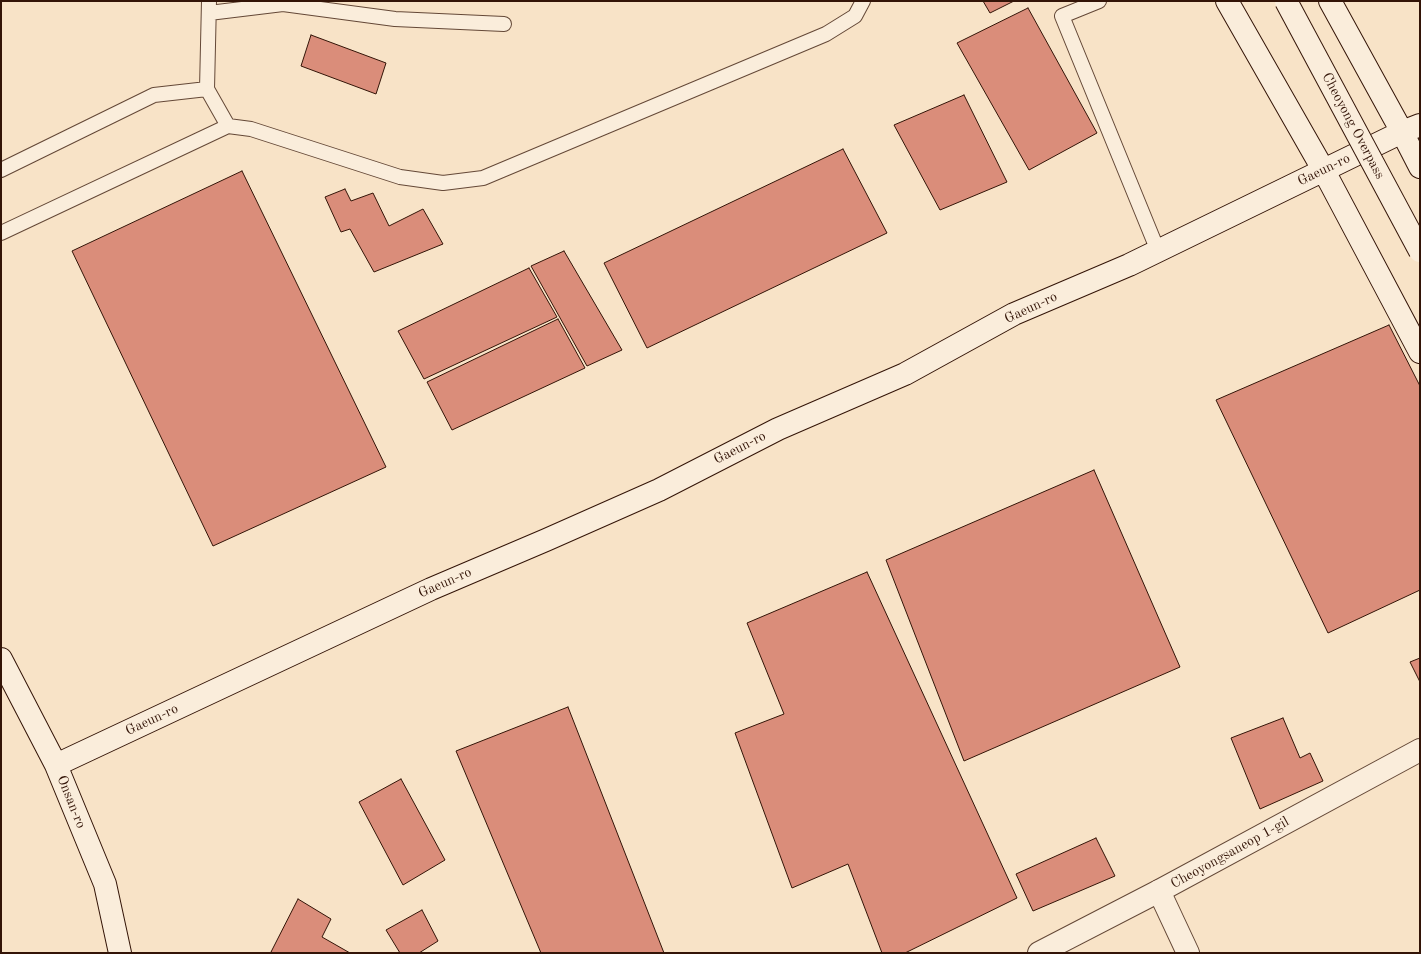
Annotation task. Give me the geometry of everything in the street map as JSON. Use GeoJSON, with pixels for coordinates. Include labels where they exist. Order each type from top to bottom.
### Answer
{"type":"FeatureCollection","features":[{"type":"Feature","properties":{"kind":"main road"},"geometry":{"type":"LineString","coordinates":[[1227,1],[1324,170],[1420,352]]}},
{"type":"Feature","properties":{"kind":"main road","name":"Cheoyong Overpass"},"geometry":{"type":"LineString","coordinates":[[1286,1],[1420,251]]}},
{"type":"Feature","properties":{"kind":"main road"},"geometry":{"type":"LineString","coordinates":[[1330,1],[1411,129],[1420,167]]}},
{"type":"Feature","properties":{"kind":"main road","name":"Gaeun-ro"},"geometry":{"type":"LineString","coordinates":[[56,765],[431,589],[659,490],[778,429],[905,374],[1014,314],[1130,265],[1411,129]]}},
{"type":"Feature","properties":{"kind":"main road","name":"Onsan-ro"},"geometry":{"type":"LineString","coordinates":[[1,659],[56,765],[105,884],[120,953]]}},
{"type":"Feature","properties":{"kind":"main road","name":"Cheoyongsaneop 1-gil"},"geometry":{"type":"LineString","coordinates":[[1039,953],[1159,892],[1420,750]]}},
{"type":"Feature","properties":{"kind":"main road"},"geometry":{"type":"LineString","coordinates":[[1159,892],[1188,953]]}},
{"type":"Feature","properties":{"kind":"lane"},"geometry":{"type":"LineString","coordinates":[[1,234],[228,126],[251,129],[400,177],[443,184],[483,178],[826,34],[855,16],[863,1]]}},
{"type":"Feature","properties":{"kind":"lane"},"geometry":{"type":"LineString","coordinates":[[1099,1],[1062,16],[1158,251]]}},
{"type":"Feature","properties":{"kind":"lane"},"geometry":{"type":"LineString","coordinates":[[228,126],[207,89],[209,7],[283,4],[395,19],[504,24]]}},
{"type":"Feature","properties":{"kind":"lane"},"geometry":{"type":"LineString","coordinates":[[1,170],[154,95],[207,89]]}},
{"type":"Feature","properties":{"kind":"building"},"geometry":{"type":"Polygon","coordinates":[[[983,1],[1014,1],[990,13],[983,1]]]}},
{"type":"Feature","properties":{"kind":"building"},"geometry":{"type":"Polygon","coordinates":[[[1028,8],[1097,133],[1029,170],[957,43],[1028,8]]]}},
{"type":"Feature","properties":{"kind":"building"},"geometry":{"type":"Polygon","coordinates":[[[311,35],[386,63],[376,94],[301,66],[311,35]]]}},
{"type":"Feature","properties":{"kind":"building"},"geometry":{"type":"Polygon","coordinates":[[[964,95],[1007,182],[940,210],[894,125],[964,95]]]}},
{"type":"Feature","properties":{"kind":"building"},"geometry":{"type":"Polygon","coordinates":[[[843,149],[887,233],[647,348],[604,263],[843,149]]]}},
{"type":"Feature","properties":{"kind":"building"},"geometry":{"type":"Polygon","coordinates":[[[242,171],[386,467],[213,546],[72,251],[242,171]]]}},
{"type":"Feature","properties":{"kind":"building"},"geometry":{"type":"Polygon","coordinates":[[[345,189],[351,201],[373,193],[389,226],[423,209],[443,244],[374,272],[350,229],[341,232],[325,197],[345,189]]]}},
{"type":"Feature","properties":{"kind":"building"},"geometry":{"type":"Polygon","coordinates":[[[564,251],[622,350],[587,366],[531,266],[564,251]]]}},
{"type":"Feature","properties":{"kind":"building"},"geometry":{"type":"Polygon","coordinates":[[[529,268],[557,317],[424,379],[398,331],[529,268]]]}},
{"type":"Feature","properties":{"kind":"building"},"geometry":{"type":"Polygon","coordinates":[[[558,319],[585,368],[452,430],[427,382],[558,319]]]}},
{"type":"Feature","properties":{"kind":"building"},"geometry":{"type":"Polygon","coordinates":[[[1389,325],[1420,386],[1420,590],[1328,633],[1216,400],[1389,325]]]}},
{"type":"Feature","properties":{"kind":"building"},"geometry":{"type":"Polygon","coordinates":[[[1094,470],[1180,667],[964,761],[886,560],[1094,470]]]}},
{"type":"Feature","properties":{"kind":"building"},"geometry":{"type":"Polygon","coordinates":[[[867,572],[1017,898],[905,953],[882,953],[848,864],[792,888],[735,733],[784,714],[747,623],[867,572]]]}},
{"type":"Feature","properties":{"kind":"building"},"geometry":{"type":"Polygon","coordinates":[[[1420,658],[1420,682],[1410,662],[1420,658]]]}},
{"type":"Feature","properties":{"kind":"building"},"geometry":{"type":"Polygon","coordinates":[[[568,707],[664,953],[541,953],[456,751],[568,707]]]}},
{"type":"Feature","properties":{"kind":"building"},"geometry":{"type":"Polygon","coordinates":[[[1283,718],[1300,758],[1310,753],[1323,781],[1260,809],[1231,738],[1283,718]]]}},
{"type":"Feature","properties":{"kind":"building"},"geometry":{"type":"Polygon","coordinates":[[[401,779],[445,860],[403,885],[359,802],[401,779]]]}},
{"type":"Feature","properties":{"kind":"building"},"geometry":{"type":"Polygon","coordinates":[[[1096,838],[1115,876],[1033,911],[1016,874],[1096,838]]]}},
{"type":"Feature","properties":{"kind":"building"},"geometry":{"type":"Polygon","coordinates":[[[298,899],[331,919],[322,937],[350,953],[271,952],[298,899]]]}},
{"type":"Feature","properties":{"kind":"building"},"geometry":{"type":"Polygon","coordinates":[[[422,910],[438,941],[419,953],[400,953],[386,930],[422,910]]]}}]}
